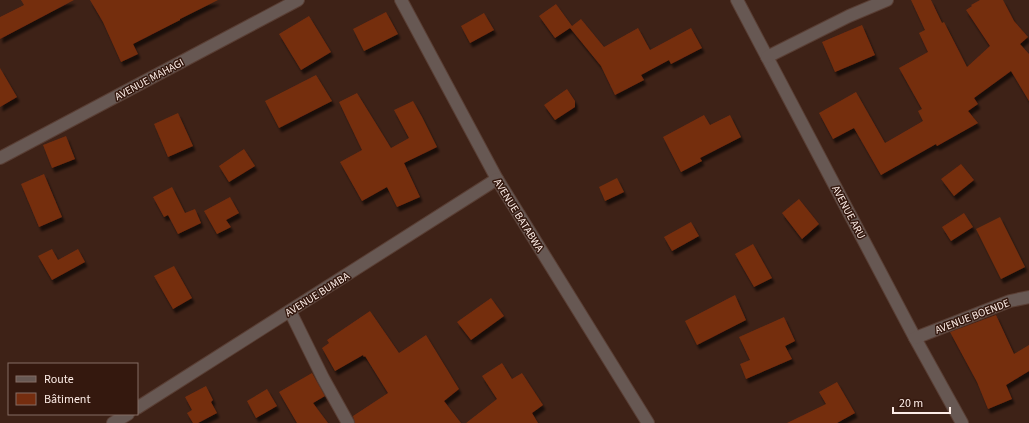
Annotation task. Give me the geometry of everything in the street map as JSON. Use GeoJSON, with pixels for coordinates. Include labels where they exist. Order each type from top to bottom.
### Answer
{"type":"FeatureCollection","features":[{"type":"Feature","properties":{"kind":"street","name":"AVENUE MAHAGI"},"geometry":{"type":"LineString","coordinates":[[0,158],[298,0]]}},
{"type":"Feature","properties":{"kind":"street","name":"AVENUE BATABWA"},"geometry":{"type":"LineString","coordinates":[[401,0],[497,179],[648,423]]}},
{"type":"Feature","properties":{"kind":"street","name":"AVENUE ARU"},"geometry":{"type":"LineString","coordinates":[[737,0],[915,338],[962,423]]}},
{"type":"Feature","properties":{"kind":"street"},"geometry":{"type":"LineString","coordinates":[[767,57],[849,16],[887,0]]}},
{"type":"Feature","properties":{"kind":"street","name":"AVENUE BUMBA"},"geometry":{"type":"LineString","coordinates":[[138,407],[497,179]]}},
{"type":"Feature","properties":{"kind":"street","name":"AVENUE BOENDE"},"geometry":{"type":"LineString","coordinates":[[915,338],[1010,301],[1029,296]]}},
{"type":"Feature","properties":{"kind":"street"},"geometry":{"type":"LineString","coordinates":[[290,311],[323,378],[348,423]]}},
{"type":"Feature","properties":{"kind":"street"},"geometry":{"type":"LineString","coordinates":[[113,423],[126,415]]}},
{"type":"Feature","properties":{"kind":"building"},"geometry":{"type":"Polygon","coordinates":[[[21,0],[74,0],[0,39],[0,17],[24,5],[21,0]]]}},
{"type":"Feature","properties":{"kind":"building"},"geometry":{"type":"Polygon","coordinates":[[[90,0],[218,0],[133,44],[138,54],[121,62],[103,22],[90,0]]]}},
{"type":"Feature","properties":{"kind":"building"},"geometry":{"type":"Polygon","coordinates":[[[911,0],[931,0],[967,67],[990,46],[966,10],[980,0],[1003,0],[1014,21],[1028,37],[1020,44],[1029,54],[1029,101],[1011,71],[974,98],[978,104],[968,111],[978,123],[937,146],[936,144],[881,175],[854,128],[833,139],[819,113],[856,92],[885,143],[923,121],[918,111],[922,109],[899,68],[928,52],[919,33],[925,30],[911,0]]]}},
{"type":"Feature","properties":{"kind":"building"},"geometry":{"type":"Polygon","coordinates":[[[556,4],[572,26],[581,19],[604,47],[638,28],[650,50],[691,28],[702,48],[671,64],[669,60],[641,75],[644,80],[615,95],[601,66],[570,28],[555,38],[539,16],[556,4]]]}},
{"type":"Feature","properties":{"kind":"building"},"geometry":{"type":"Polygon","coordinates":[[[386,12],[398,34],[364,51],[353,29],[386,12]]]}},
{"type":"Feature","properties":{"kind":"building"},"geometry":{"type":"Polygon","coordinates":[[[484,13],[494,30],[470,43],[461,26],[484,13]]]}},
{"type":"Feature","properties":{"kind":"building"},"geometry":{"type":"Polygon","coordinates":[[[309,16],[331,52],[301,70],[279,34],[309,16]]]}},
{"type":"Feature","properties":{"kind":"building"},"geometry":{"type":"Polygon","coordinates":[[[862,25],[875,55],[835,72],[822,42],[862,25]]]}},
{"type":"Feature","properties":{"kind":"building"},"geometry":{"type":"Polygon","coordinates":[[[0,68],[17,97],[0,107],[0,68]]]}},
{"type":"Feature","properties":{"kind":"building"},"geometry":{"type":"Polygon","coordinates":[[[316,75],[332,101],[279,128],[265,101],[316,75]]]}},
{"type":"Feature","properties":{"kind":"building"},"geometry":{"type":"Polygon","coordinates":[[[567,89],[575,101],[575,107],[555,120],[544,105],[567,89]]]}},
{"type":"Feature","properties":{"kind":"building"},"geometry":{"type":"Polygon","coordinates":[[[357,93],[391,148],[409,138],[394,110],[413,101],[437,147],[404,163],[420,197],[397,207],[387,187],[362,201],[340,162],[362,150],[339,102],[357,93]]]}},
{"type":"Feature","properties":{"kind":"building"},"geometry":{"type":"Polygon","coordinates":[[[178,113],[193,146],[168,157],[154,124],[178,113]]]}},
{"type":"Feature","properties":{"kind":"building"},"geometry":{"type":"Polygon","coordinates":[[[704,115],[710,125],[730,115],[741,137],[700,158],[702,161],[681,172],[663,137],[704,115]]]}},
{"type":"Feature","properties":{"kind":"building"},"geometry":{"type":"Polygon","coordinates":[[[66,136],[75,159],[52,168],[43,145],[66,136]]]}},
{"type":"Feature","properties":{"kind":"building"},"geometry":{"type":"Polygon","coordinates":[[[244,149],[255,166],[229,182],[219,166],[244,149]]]}},
{"type":"Feature","properties":{"kind":"building"},"geometry":{"type":"Polygon","coordinates":[[[961,164],[974,180],[954,196],[941,179],[961,164]]]}},
{"type":"Feature","properties":{"kind":"building"},"geometry":{"type":"Polygon","coordinates":[[[44,174],[62,217],[39,227],[21,184],[44,174]]]}},
{"type":"Feature","properties":{"kind":"building"},"geometry":{"type":"Polygon","coordinates":[[[617,178],[624,192],[605,201],[599,187],[617,178]]]}},
{"type":"Feature","properties":{"kind":"building"},"geometry":{"type":"Polygon","coordinates":[[[172,187],[185,213],[195,209],[201,223],[178,234],[168,215],[164,217],[153,197],[172,187]]]}},
{"type":"Feature","properties":{"kind":"building"},"geometry":{"type":"Polygon","coordinates":[[[230,197],[239,213],[226,220],[231,227],[217,234],[204,211],[230,197]]]}},
{"type":"Feature","properties":{"kind":"building"},"geometry":{"type":"Polygon","coordinates":[[[799,199],[819,224],[802,239],[782,213],[799,199]]]}},
{"type":"Feature","properties":{"kind":"building"},"geometry":{"type":"Polygon","coordinates":[[[964,213],[973,227],[951,241],[942,227],[964,213]]]}},
{"type":"Feature","properties":{"kind":"building"},"geometry":{"type":"Polygon","coordinates":[[[1000,217],[1025,267],[1001,279],[976,229],[1000,217]]]}},
{"type":"Feature","properties":{"kind":"building"},"geometry":{"type":"Polygon","coordinates":[[[691,222],[699,236],[672,251],[664,237],[691,222]]]}},
{"type":"Feature","properties":{"kind":"building"},"geometry":{"type":"Polygon","coordinates":[[[753,244],[772,278],[754,287],[735,254],[753,244]]]}},
{"type":"Feature","properties":{"kind":"building"},"geometry":{"type":"Polygon","coordinates":[[[52,249],[58,260],[78,249],[85,262],[52,280],[38,256],[52,249]]]}},
{"type":"Feature","properties":{"kind":"building"},"geometry":{"type":"Polygon","coordinates":[[[174,266],[192,298],[173,309],[154,276],[174,266]]]}},
{"type":"Feature","properties":{"kind":"building"},"geometry":{"type":"Polygon","coordinates":[[[735,295],[746,320],[697,345],[685,321],[735,295]]]}},
{"type":"Feature","properties":{"kind":"building"},"geometry":{"type":"Polygon","coordinates":[[[491,298],[504,316],[471,340],[457,322],[491,298]]]}},
{"type":"Feature","properties":{"kind":"building"},"geometry":{"type":"Polygon","coordinates":[[[370,311],[399,353],[426,335],[459,389],[444,401],[461,423],[355,423],[353,416],[388,393],[365,356],[364,357],[363,355],[335,371],[322,348],[329,343],[327,340],[370,311]]]}},
{"type":"Feature","properties":{"kind":"building"},"geometry":{"type":"Polygon","coordinates":[[[996,315],[1014,354],[1029,345],[1029,371],[1006,385],[1012,399],[988,409],[977,382],[950,332],[996,315]]]}},
{"type":"Feature","properties":{"kind":"building"},"geometry":{"type":"Polygon","coordinates":[[[784,317],[795,341],[785,346],[792,359],[746,379],[740,364],[750,360],[739,337],[784,317]]]}},
{"type":"Feature","properties":{"kind":"building"},"geometry":{"type":"Polygon","coordinates":[[[502,363],[512,379],[522,373],[543,405],[532,413],[538,423],[466,423],[497,399],[482,376],[502,363]]]}},
{"type":"Feature","properties":{"kind":"building"},"geometry":{"type":"Polygon","coordinates":[[[312,373],[325,396],[313,403],[328,423],[297,423],[279,392],[312,373]]]}},
{"type":"Feature","properties":{"kind":"building"},"geometry":{"type":"Polygon","coordinates":[[[837,382],[855,413],[837,423],[787,423],[826,404],[819,392],[837,382]]]}},
{"type":"Feature","properties":{"kind":"building"},"geometry":{"type":"Polygon","coordinates":[[[206,386],[213,400],[211,402],[217,413],[198,423],[193,423],[187,413],[192,410],[185,397],[206,386]]]}},
{"type":"Feature","properties":{"kind":"building"},"geometry":{"type":"Polygon","coordinates":[[[267,389],[277,406],[256,418],[247,401],[267,389]]]}}]}
